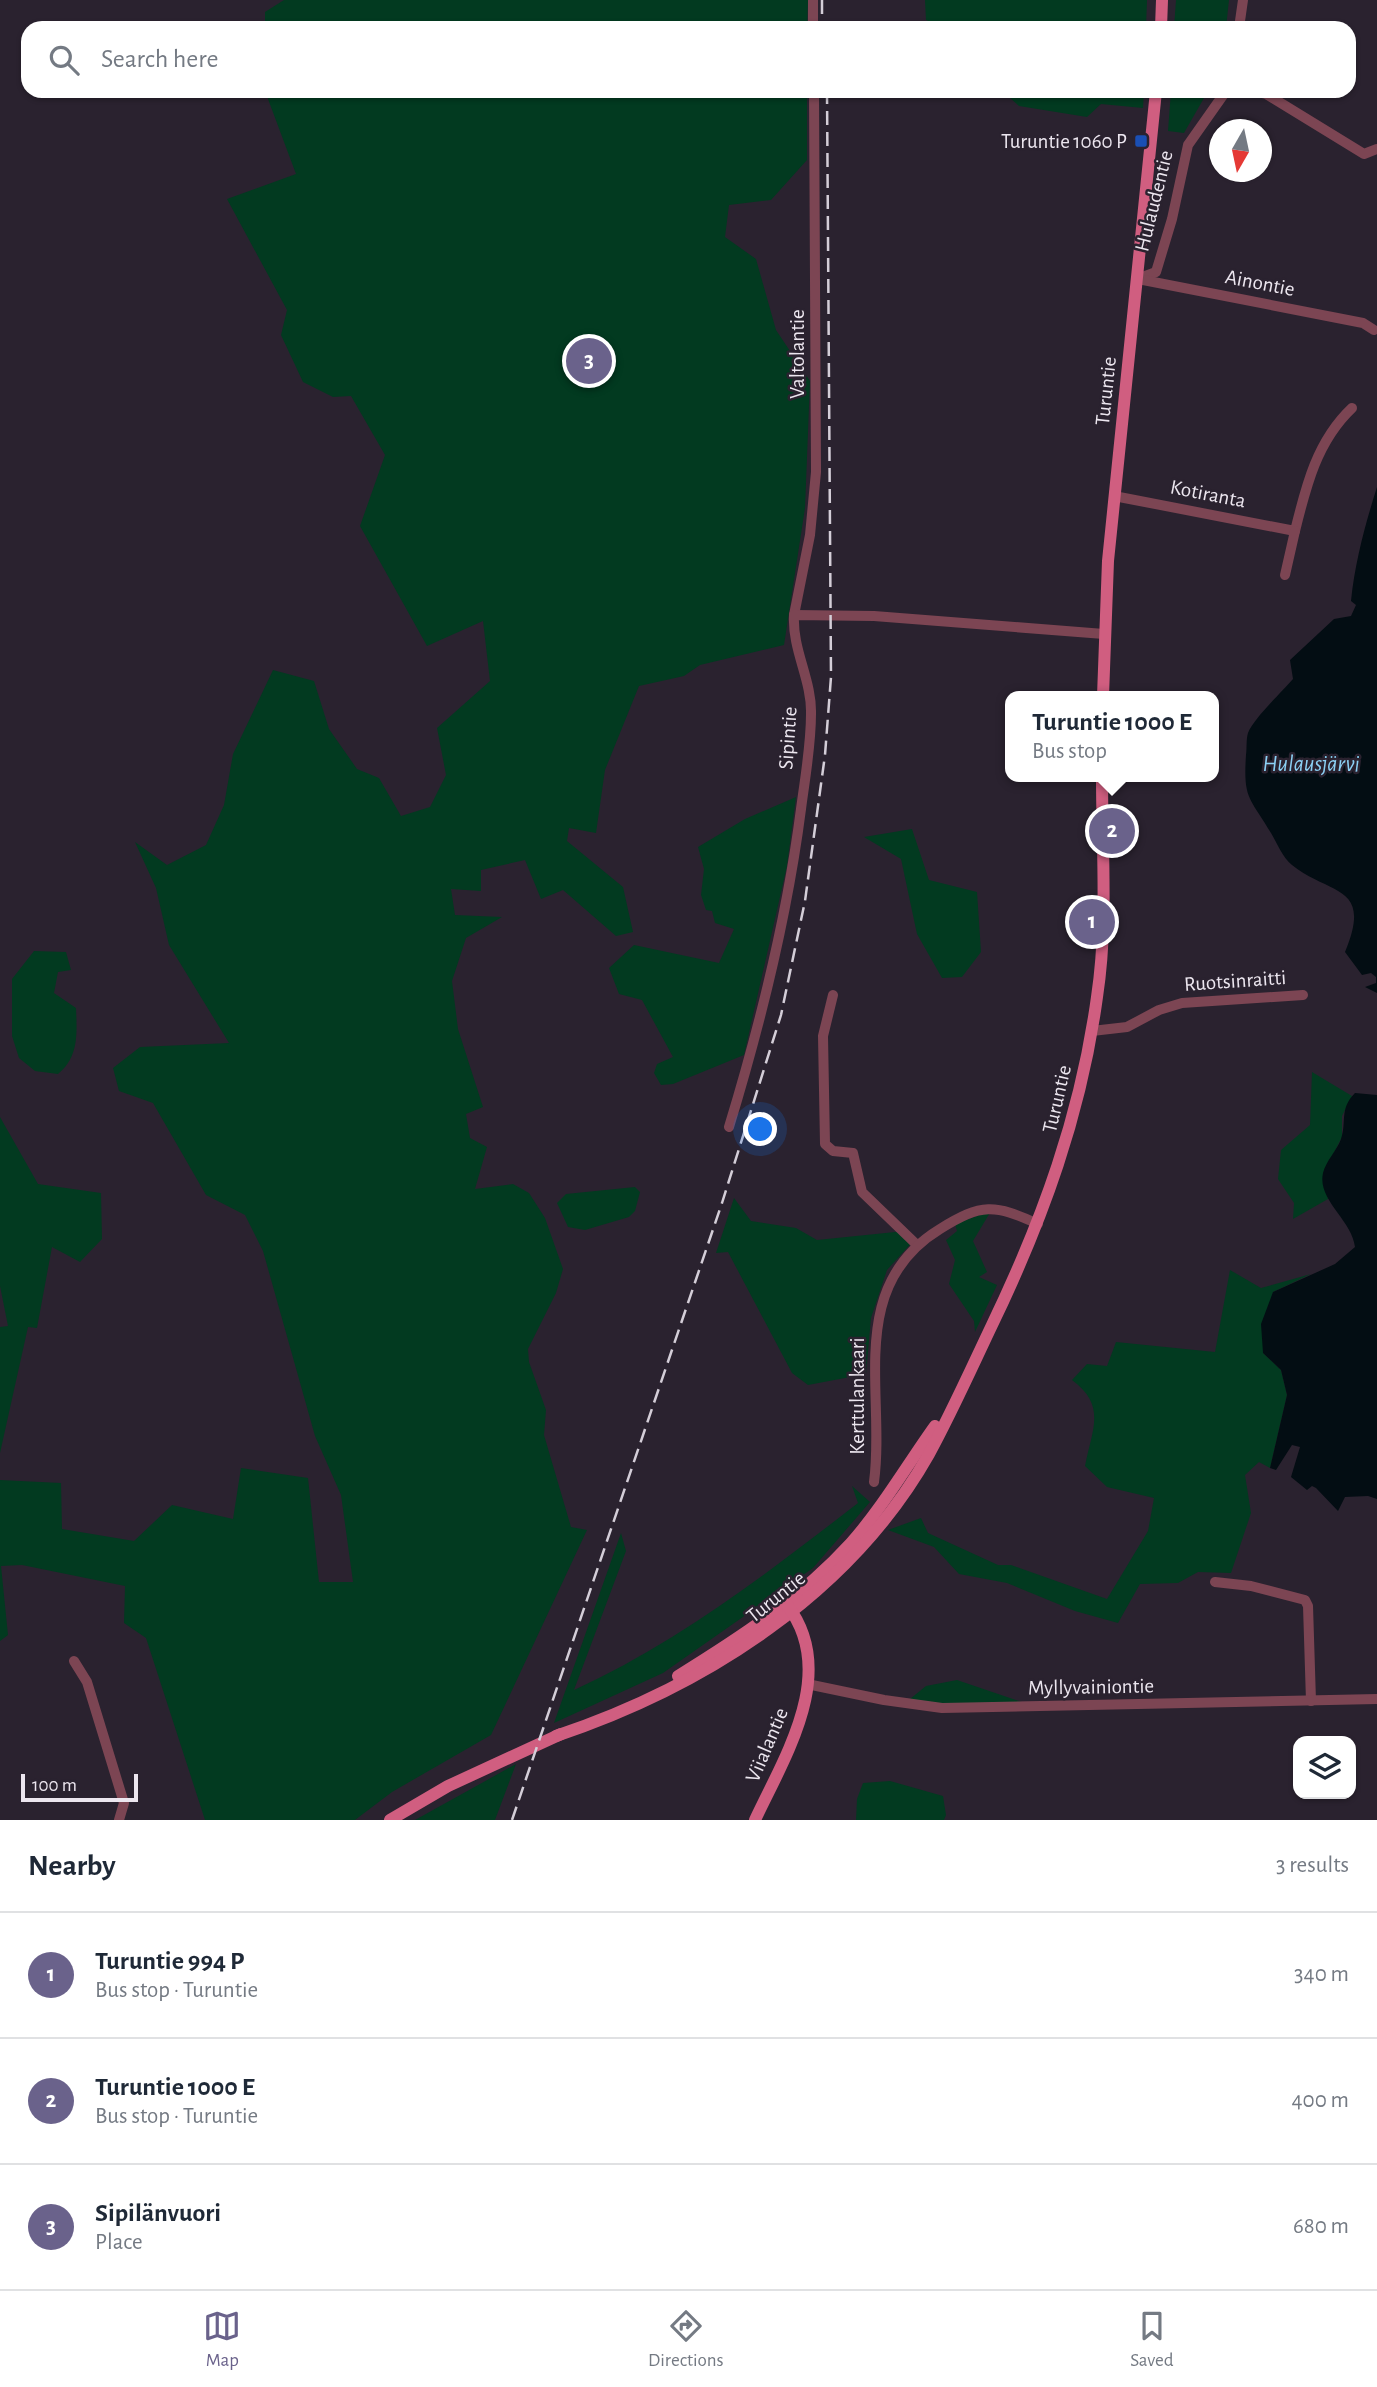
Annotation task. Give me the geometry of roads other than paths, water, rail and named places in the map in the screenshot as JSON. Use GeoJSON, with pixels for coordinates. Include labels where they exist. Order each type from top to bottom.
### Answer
{"type":"FeatureCollection","features":[{"type":"Feature","properties":{"kind":"main road"},"geometry":{"type":"LineString","coordinates":[[1161,21],[1162,0]]}},
{"type":"Feature","properties":{"kind":"main road","name":"Turuntie"},"geometry":{"type":"LineString","coordinates":[[1103,691],[1104,634],[1114,496],[1156,98]]}},
{"type":"Feature","properties":{"kind":"main road","name":"Turuntie"},"geometry":{"type":"LineString","coordinates":[[390,1820],[448,1786],[556,1736],[609,1716],[707,1669],[761,1636],[789,1608],[854,1553],[890,1510],[928,1455],[1038,1224],[1076,1109],[1092,1031],[1102,955],[1102,782]]}},
{"type":"Feature","properties":{"kind":"main road","name":"Viialantie"},"geometry":{"type":"LineString","coordinates":[[755,1820],[795,1734],[807,1684],[805,1640],[801,1625],[789,1608]]}},
{"type":"Feature","properties":{"kind":"street"},"geometry":{"type":"LineString","coordinates":[[813,0],[813,21]]}},
{"type":"Feature","properties":{"kind":"street"},"geometry":{"type":"LineString","coordinates":[[1240,21],[1242,0]]}},
{"type":"Feature","properties":{"kind":"street","name":"Valtolantie"},"geometry":{"type":"LineString","coordinates":[[794,615],[810,535],[817,472],[814,98]]}},
{"type":"Feature","properties":{"kind":"street","name":"Hulaudentie"},"geometry":{"type":"LineString","coordinates":[[1138,279],[1156,272],[1172,219],[1188,145],[1221,98]]}},
{"type":"Feature","properties":{"kind":"street"},"geometry":{"type":"LineString","coordinates":[[1269,98],[1290,108],[1364,154],[1377,149]]}},
{"type":"Feature","properties":{"kind":"street","name":"Ainontie"},"geometry":{"type":"LineString","coordinates":[[1138,279],[1363,323],[1374,330]]}},
{"type":"Feature","properties":{"kind":"street"},"geometry":{"type":"LineString","coordinates":[[1285,575],[1309,473],[1339,420],[1352,408]]}},
{"type":"Feature","properties":{"kind":"street","name":"Kotiranta"},"geometry":{"type":"LineString","coordinates":[[1114,496],[1295,531]]}},
{"type":"Feature","properties":{"kind":"street"},"geometry":{"type":"LineString","coordinates":[[794,615],[874,616],[1104,634]]}},
{"type":"Feature","properties":{"kind":"street","name":"Sipintie"},"geometry":{"type":"LineString","coordinates":[[729,1127],[764,1010],[793,866],[807,762],[811,712],[793,634],[794,615]]}},
{"type":"Feature","properties":{"kind":"street","name":"Ruotsinraitti"},"geometry":{"type":"LineString","coordinates":[[1092,1031],[1127,1027],[1159,1010],[1182,1003],[1303,995]]}},
{"type":"Feature","properties":{"kind":"street"},"geometry":{"type":"LineString","coordinates":[[833,996],[823,1036],[825,1144],[833,1151],[853,1153],[862,1192],[916,1244]]}},
{"type":"Feature","properties":{"kind":"street","name":"Kerttulankaari"},"geometry":{"type":"LineString","coordinates":[[874,1482],[875,1336],[889,1286],[899,1266],[916,1244],[968,1212],[982,1208],[1012,1212],[1038,1224]]}},
{"type":"Feature","properties":{"kind":"street"},"geometry":{"type":"LineString","coordinates":[[1215,1582],[1251,1586],[1305,1600],[1311,1701]]}},
{"type":"Feature","properties":{"kind":"street"},"geometry":{"type":"LineString","coordinates":[[74,1661],[87,1682],[124,1802],[119,1820]]}},
{"type":"Feature","properties":{"kind":"street","name":"Myllyvainiontie"},"geometry":{"type":"LineString","coordinates":[[807,1684],[942,1708],[1377,1699]]}},
{"type":"Feature","properties":{"kind":"water","name":"Hulausjärvi"},"geometry":{"type":"Polygon","coordinates":[[[1377,487],[1377,993],[1365,987],[1376,983],[1376,977],[1371,973],[1362,975],[1345,952],[1354,914],[1351,903],[1344,895],[1307,875],[1286,858],[1250,797],[1245,770],[1248,733],[1293,679],[1290,660],[1334,619],[1351,616],[1356,605],[1351,601],[1358,557],[1377,487]]]}},
{"type":"Feature","properties":{"kind":"water"},"geometry":{"type":"Polygon","coordinates":[[[1355,1093],[1377,1095],[1377,1499],[1368,1496],[1345,1497],[1338,1511],[1316,1488],[1312,1486],[1307,1490],[1291,1477],[1300,1447],[1292,1445],[1276,1470],[1270,1468],[1287,1395],[1281,1370],[1263,1353],[1261,1324],[1273,1292],[1335,1264],[1355,1247],[1353,1237],[1325,1192],[1323,1173],[1341,1139],[1345,1110],[1355,1093]]]}},
{"type":"Feature","properties":{"kind":"railway"},"geometry":{"type":"LineString","coordinates":[[822,0],[822,21]]}},
{"type":"Feature","properties":{"kind":"railway"},"geometry":{"type":"LineString","coordinates":[[512,1820],[722,1203],[781,1015],[805,901],[825,755],[831,677],[827,98]]}},
{"type":"Feature","properties":{"kind":"place","name":"Turuntie 1060 P"},"geometry":{"type":"Point","coordinates":[1141,141]}},
{"type":"Feature","properties":{"kind":"place","name":"Sipilänvuori"},"geometry":{"type":"Point","coordinates":[589,361]}},
{"type":"Feature","properties":{"kind":"place","name":"Turuntie 1000 E"},"geometry":{"type":"Point","coordinates":[1112,831]}},
{"type":"Feature","properties":{"kind":"place","name":"Turuntie 994 P"},"geometry":{"type":"Point","coordinates":[1092,922]}}]}
